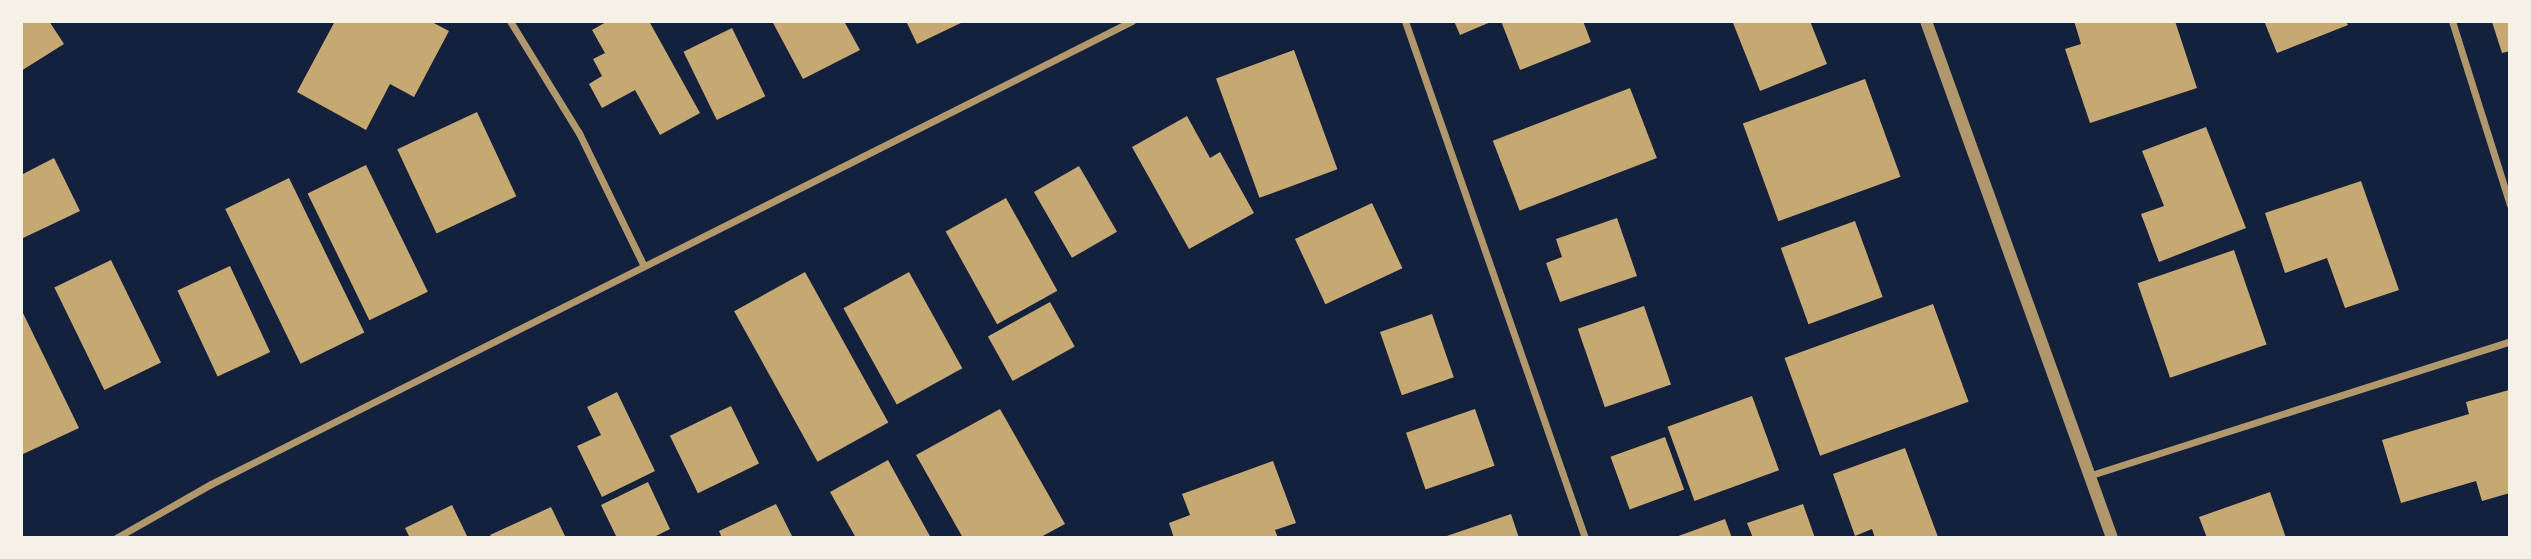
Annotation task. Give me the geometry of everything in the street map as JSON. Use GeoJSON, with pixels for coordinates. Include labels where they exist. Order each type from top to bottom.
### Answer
{"type":"FeatureCollection","features":[{"type":"Feature","properties":{"kind":"street"},"geometry":{"type":"LineString","coordinates":[[510,21],[579,133],[644,266]]}},
{"type":"Feature","properties":{"kind":"street"},"geometry":{"type":"LineString","coordinates":[[116,538],[211,484],[1132,21]]}},
{"type":"Feature","properties":{"kind":"street"},"geometry":{"type":"LineString","coordinates":[[1405,21],[1586,538]]}},
{"type":"Feature","properties":{"kind":"street"},"geometry":{"type":"LineString","coordinates":[[1926,21],[2112,538]]}},
{"type":"Feature","properties":{"kind":"street"},"geometry":{"type":"LineString","coordinates":[[2452,21],[2510,205]]}},
{"type":"Feature","properties":{"kind":"street"},"geometry":{"type":"LineString","coordinates":[[2088,476],[2510,341]]}},
{"type":"Feature","properties":{"kind":"building"},"geometry":{"type":"Polygon","coordinates":[[[21,21],[49,21],[64,44],[21,71],[21,21]]]}},
{"type":"Feature","properties":{"kind":"building"},"geometry":{"type":"Polygon","coordinates":[[[335,21],[430,21],[449,31],[414,97],[390,84],[366,130],[297,92],[335,21]]]}},
{"type":"Feature","properties":{"kind":"building"},"geometry":{"type":"Polygon","coordinates":[[[608,21],[649,21],[700,113],[660,135],[635,90],[602,108],[589,84],[602,76],[593,59],[605,53],[592,30],[608,21]]]}},
{"type":"Feature","properties":{"kind":"building"},"geometry":{"type":"Polygon","coordinates":[[[772,21],[844,21],[860,50],[803,79],[772,21]]]}},
{"type":"Feature","properties":{"kind":"building"},"geometry":{"type":"Polygon","coordinates":[[[906,21],[965,21],[917,44],[906,21]]]}},
{"type":"Feature","properties":{"kind":"building"},"geometry":{"type":"Polygon","coordinates":[[[1454,21],[1493,21],[1460,35],[1454,21]]]}},
{"type":"Feature","properties":{"kind":"building"},"geometry":{"type":"Polygon","coordinates":[[[1501,21],[1583,21],[1591,42],[1520,70],[1501,21]]]}},
{"type":"Feature","properties":{"kind":"building"},"geometry":{"type":"Polygon","coordinates":[[[1810,21],[1827,64],[1760,91],[1733,23],[1810,21]]]}},
{"type":"Feature","properties":{"kind":"building"},"geometry":{"type":"Polygon","coordinates":[[[2074,21],[2175,21],[2197,88],[2090,123],[2065,49],[2081,44],[2074,21]]]}},
{"type":"Feature","properties":{"kind":"building"},"geometry":{"type":"Polygon","coordinates":[[[2264,21],[2346,21],[2348,25],[2277,53],[2264,21]]]}},
{"type":"Feature","properties":{"kind":"building"},"geometry":{"type":"Polygon","coordinates":[[[2510,21],[2510,51],[2502,53],[2492,22],[2510,21]]]}},
{"type":"Feature","properties":{"kind":"building"},"geometry":{"type":"Polygon","coordinates":[[[732,28],[765,96],[717,120],[683,52],[732,28]]]}},
{"type":"Feature","properties":{"kind":"building"},"geometry":{"type":"Polygon","coordinates":[[[1294,50],[1337,169],[1259,198],[1216,78],[1294,50]]]}},
{"type":"Feature","properties":{"kind":"building"},"geometry":{"type":"Polygon","coordinates":[[[1865,79],[1901,177],[1778,221],[1743,123],[1865,79]]]}},
{"type":"Feature","properties":{"kind":"building"},"geometry":{"type":"Polygon","coordinates":[[[1630,88],[1657,158],[1520,211],[1493,141],[1630,88]]]}},
{"type":"Feature","properties":{"kind":"building"},"geometry":{"type":"Polygon","coordinates":[[[477,112],[516,196],[437,233],[397,149],[477,112]]]}},
{"type":"Feature","properties":{"kind":"building"},"geometry":{"type":"Polygon","coordinates":[[[1187,116],[1210,158],[1220,152],[1254,213],[1189,249],[1132,147],[1187,116]]]}},
{"type":"Feature","properties":{"kind":"building"},"geometry":{"type":"Polygon","coordinates":[[[2206,127],[2246,228],[2159,262],[2141,214],[2164,206],[2142,151],[2206,127]]]}},
{"type":"Feature","properties":{"kind":"building"},"geometry":{"type":"Polygon","coordinates":[[[54,158],[80,211],[21,239],[21,175],[54,158]]]}},
{"type":"Feature","properties":{"kind":"building"},"geometry":{"type":"Polygon","coordinates":[[[366,165],[428,292],[369,320],[308,193],[366,165]]]}},
{"type":"Feature","properties":{"kind":"building"},"geometry":{"type":"Polygon","coordinates":[[[1079,166],[1117,232],[1072,258],[1034,192],[1079,166]]]}},
{"type":"Feature","properties":{"kind":"building"},"geometry":{"type":"Polygon","coordinates":[[[289,178],[364,333],[301,364],[225,209],[289,178]]]}},
{"type":"Feature","properties":{"kind":"building"},"geometry":{"type":"Polygon","coordinates":[[[2361,181],[2399,290],[2345,308],[2327,258],[2285,273],[2265,213],[2361,181]]]}},
{"type":"Feature","properties":{"kind":"building"},"geometry":{"type":"Polygon","coordinates":[[[1006,198],[1057,291],[997,324],[946,231],[1006,198]]]}},
{"type":"Feature","properties":{"kind":"building"},"geometry":{"type":"Polygon","coordinates":[[[1372,203],[1402,268],[1325,304],[1295,239],[1372,203]]]}},
{"type":"Feature","properties":{"kind":"building"},"geometry":{"type":"Polygon","coordinates":[[[1617,218],[1637,276],[1560,302],[1546,263],[1562,257],[1556,239],[1617,218]]]}},
{"type":"Feature","properties":{"kind":"building"},"geometry":{"type":"Polygon","coordinates":[[[1855,221],[1883,297],[1808,324],[1781,248],[1855,221]]]}},
{"type":"Feature","properties":{"kind":"building"},"geometry":{"type":"Polygon","coordinates":[[[2234,250],[2267,345],[2170,378],[2138,283],[2234,250]]]}},
{"type":"Feature","properties":{"kind":"building"},"geometry":{"type":"Polygon","coordinates":[[[111,260],[161,362],[104,390],[54,288],[111,260]]]}},
{"type":"Feature","properties":{"kind":"building"},"geometry":{"type":"Polygon","coordinates":[[[230,266],[270,352],[218,377],[177,291],[230,266]]]}},
{"type":"Feature","properties":{"kind":"building"},"geometry":{"type":"Polygon","coordinates":[[[805,272],[888,422],[818,462],[734,311],[805,272]]]}},
{"type":"Feature","properties":{"kind":"building"},"geometry":{"type":"Polygon","coordinates":[[[909,272],[962,368],[897,405],[843,308],[909,272]]]}},
{"type":"Feature","properties":{"kind":"building"},"geometry":{"type":"Polygon","coordinates":[[[1050,302],[1075,347],[1013,381],[988,336],[1050,302]]]}},
{"type":"Feature","properties":{"kind":"building"},"geometry":{"type":"Polygon","coordinates":[[[1933,304],[1969,402],[1820,456],[1785,358],[1933,304]]]}},
{"type":"Feature","properties":{"kind":"building"},"geometry":{"type":"Polygon","coordinates":[[[1644,306],[1671,384],[1605,407],[1578,329],[1644,306]]]}},
{"type":"Feature","properties":{"kind":"building"},"geometry":{"type":"Polygon","coordinates":[[[21,309],[79,428],[21,455],[21,309]]]}},
{"type":"Feature","properties":{"kind":"building"},"geometry":{"type":"Polygon","coordinates":[[[1432,314],[1454,377],[1402,395],[1380,332],[1432,314]]]}},
{"type":"Feature","properties":{"kind":"building"},"geometry":{"type":"Polygon","coordinates":[[[2509,390],[2510,493],[2482,501],[2476,481],[2401,503],[2382,440],[2469,414],[2466,402],[2509,390]]]}},
{"type":"Feature","properties":{"kind":"building"},"geometry":{"type":"Polygon","coordinates":[[[617,392],[655,471],[602,497],[577,446],[601,435],[587,407],[617,392]]]}},
{"type":"Feature","properties":{"kind":"building"},"geometry":{"type":"Polygon","coordinates":[[[1752,396],[1779,470],[1694,501],[1667,427],[1752,396]]]}},
{"type":"Feature","properties":{"kind":"building"},"geometry":{"type":"Polygon","coordinates":[[[731,406],[759,464],[698,493],[670,436],[731,406]]]}},
{"type":"Feature","properties":{"kind":"building"},"geometry":{"type":"Polygon","coordinates":[[[1000,409],[1065,524],[1039,538],[963,538],[916,455],[1000,409]]]}},
{"type":"Feature","properties":{"kind":"building"},"geometry":{"type":"Polygon","coordinates":[[[1475,409],[1495,466],[1426,489],[1406,433],[1475,409]]]}},
{"type":"Feature","properties":{"kind":"building"},"geometry":{"type":"Polygon","coordinates":[[[1665,437],[1684,490],[1630,509],[1610,457],[1665,437]]]}},
{"type":"Feature","properties":{"kind":"building"},"geometry":{"type":"Polygon","coordinates":[[[1905,448],[1938,537],[1875,538],[1872,529],[1855,536],[1833,474],[1905,448]]]}},
{"type":"Feature","properties":{"kind":"building"},"geometry":{"type":"Polygon","coordinates":[[[888,460],[931,538],[856,538],[830,492],[888,460]]]}},
{"type":"Feature","properties":{"kind":"building"},"geometry":{"type":"Polygon","coordinates":[[[1273,461],[1296,523],[1275,530],[1278,538],[1174,538],[1169,523],[1190,515],[1182,494],[1273,461]]]}},
{"type":"Feature","properties":{"kind":"building"},"geometry":{"type":"Polygon","coordinates":[[[648,482],[670,529],[652,538],[617,538],[601,505],[648,482]]]}},
{"type":"Feature","properties":{"kind":"building"},"geometry":{"type":"Polygon","coordinates":[[[2270,492],[2286,538],[2207,538],[2199,517],[2270,492]]]}},
{"type":"Feature","properties":{"kind":"building"},"geometry":{"type":"Polygon","coordinates":[[[776,504],[793,538],[722,538],[719,531],[776,504]]]}},
{"type":"Feature","properties":{"kind":"building"},"geometry":{"type":"Polygon","coordinates":[[[1803,504],[1815,538],[1753,538],[1747,523],[1803,504]]]}},
{"type":"Feature","properties":{"kind":"building"},"geometry":{"type":"Polygon","coordinates":[[[452,505],[468,538],[410,538],[405,528],[452,505]]]}},
{"type":"Feature","properties":{"kind":"building"},"geometry":{"type":"Polygon","coordinates":[[[551,507],[566,538],[492,538],[490,535],[551,507]]]}},
{"type":"Feature","properties":{"kind":"building"},"geometry":{"type":"Polygon","coordinates":[[[1511,514],[1519,538],[1441,538],[1511,514]]]}},
{"type":"Feature","properties":{"kind":"building"},"geometry":{"type":"Polygon","coordinates":[[[1725,519],[1732,538],[1673,538],[1725,519]]]}}]}
